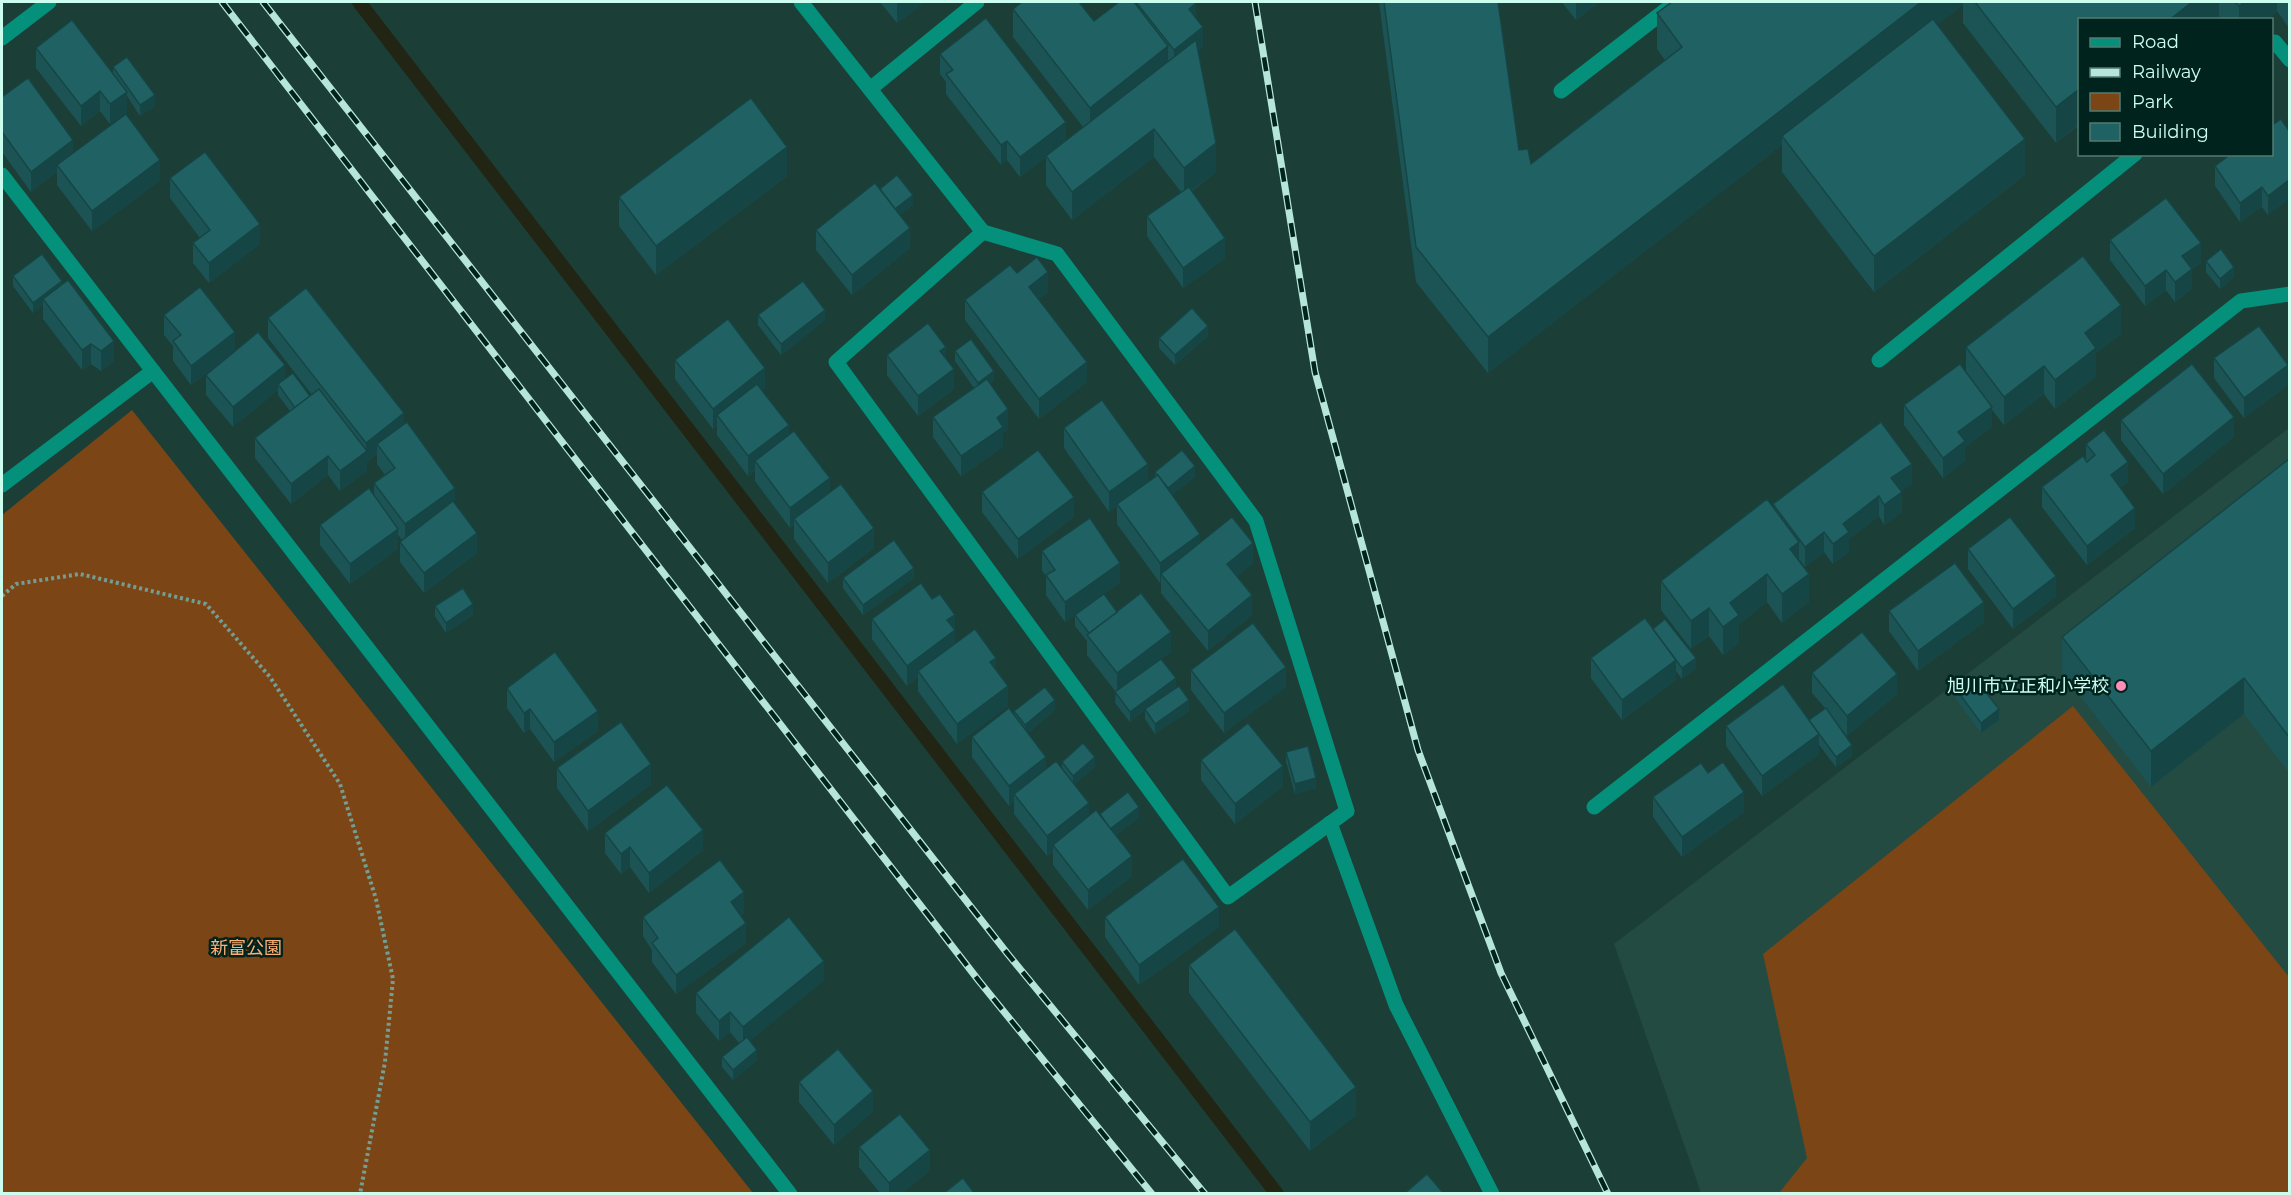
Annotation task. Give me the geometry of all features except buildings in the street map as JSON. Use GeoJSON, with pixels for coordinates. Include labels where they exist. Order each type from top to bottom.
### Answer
{"type":"FeatureCollection","features":[{"type":"Feature","properties":{"kind":"street"},"geometry":{"type":"LineString","coordinates":[[2,38],[49,2]]}},
{"type":"Feature","properties":{"kind":"street"},"geometry":{"type":"LineString","coordinates":[[801,2],[983,232],[1057,254],[1256,521],[1347,811],[1228,897],[836,362],[983,232]]}},
{"type":"Feature","properties":{"kind":"street"},"geometry":{"type":"LineString","coordinates":[[870,89],[977,2]]}},
{"type":"Feature","properties":{"kind":"street"},"geometry":{"type":"LineString","coordinates":[[1561,91],[1676,2]]}},
{"type":"Feature","properties":{"kind":"street"},"geometry":{"type":"LineString","coordinates":[[2273,44],[2275,42],[2289,60]]}},
{"type":"Feature","properties":{"kind":"street"},"geometry":{"type":"LineString","coordinates":[[1879,360],[2133,156]]}},
{"type":"Feature","properties":{"kind":"street"},"geometry":{"type":"LineString","coordinates":[[2,175],[790,1194]]}},
{"type":"Feature","properties":{"kind":"street"},"geometry":{"type":"LineString","coordinates":[[1594,807],[2241,301],[2289,294]]}},
{"type":"Feature","properties":{"kind":"street"},"geometry":{"type":"LineString","coordinates":[[2,485],[153,371]]}},
{"type":"Feature","properties":{"kind":"street"},"geometry":{"type":"LineString","coordinates":[[1330,823],[1396,1005],[1492,1194]]}},
{"type":"Feature","properties":{"kind":"path"},"geometry":{"type":"LineString","coordinates":[[2,597],[16,584],[80,574],[206,604],[270,677],[340,784],[376,898],[393,979],[385,1062],[360,1194]]}},
{"type":"Feature","properties":{"kind":"shaded area","name":"旭川市立正和小学校"},"geometry":{"type":"Polygon","coordinates":[[[2289,428],[2289,1193],[1701,1193],[1614,944],[2289,428]]]}},
{"type":"Feature","properties":{"kind":"green space","name":"新富公園"},"geometry":{"type":"Polygon","coordinates":[[[132,410],[753,1193],[2,1193],[2,515],[132,410]]]}},
{"type":"Feature","properties":{"kind":"green space"},"geometry":{"type":"Polygon","coordinates":[[[2073,706],[2289,977],[2289,1193],[1779,1193],[1807,1158],[1763,954],[2073,706]]]}},
{"type":"Feature","properties":{"kind":"waterway"},"geometry":{"type":"LineString","coordinates":[[359,2],[1277,1194]]}},
{"type":"Feature","properties":{"kind":"railway"},"geometry":{"type":"LineString","coordinates":[[222,2],[979,981],[1152,1194]]}},
{"type":"Feature","properties":{"kind":"railway"},"geometry":{"type":"LineString","coordinates":[[263,2],[1007,953],[1205,1194]]}},
{"type":"Feature","properties":{"kind":"railway"},"geometry":{"type":"LineString","coordinates":[[1255,2],[1315,372],[1418,750],[1501,973],[1608,1194]]}},
{"type":"Feature","properties":{"kind":"place","name":"旭川市立正和小学校"},"geometry":{"type":"Point","coordinates":[2121,686]}}]}
